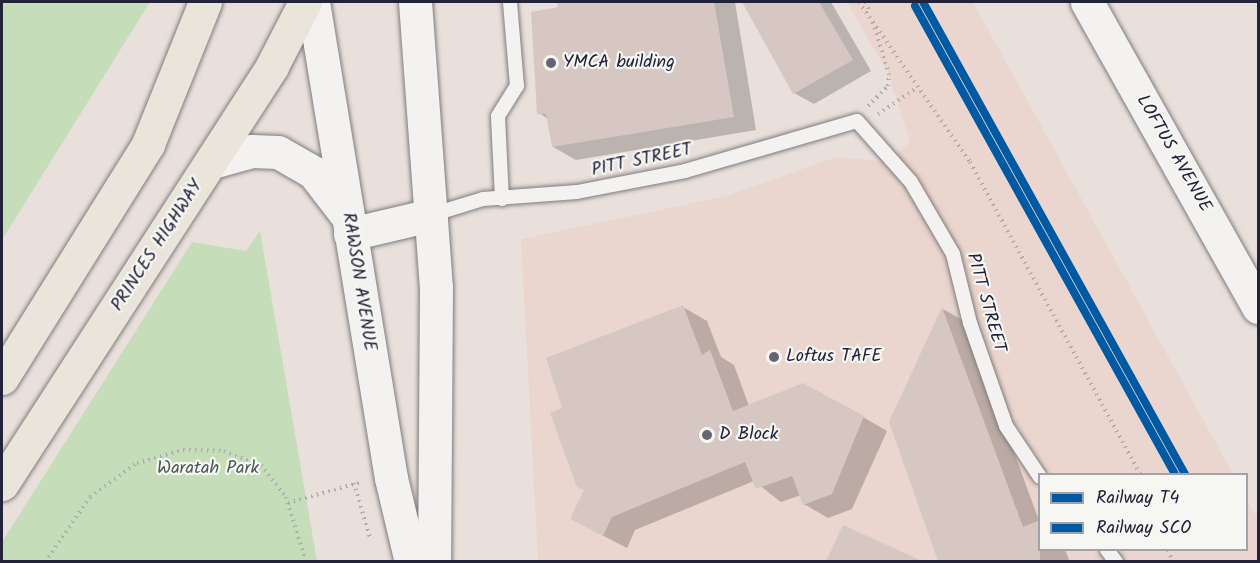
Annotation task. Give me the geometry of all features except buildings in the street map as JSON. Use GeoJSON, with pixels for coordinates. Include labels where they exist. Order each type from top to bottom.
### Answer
{"type":"FeatureCollection","features":[{"type":"Feature","properties":{"kind":"highway"},"geometry":{"type":"LineString","coordinates":[[2,378],[148,144],[205,2]]}},
{"type":"Feature","properties":{"kind":"highway","name":"PRINCES HIGHWAY"},"geometry":{"type":"LineString","coordinates":[[2,484],[273,66],[305,2]]}},
{"type":"Feature","properties":{"kind":"street","name":"RAWSON AVENUE"},"geometry":{"type":"LineString","coordinates":[[313,2],[391,478],[411,561]]}},
{"type":"Feature","properties":{"kind":"street"},"geometry":{"type":"LineString","coordinates":[[415,2],[436,287],[434,561]]}},
{"type":"Feature","properties":{"kind":"street","name":"LOFTUS AVENUE"},"geometry":{"type":"LineString","coordinates":[[1087,2],[1258,306]]}},
{"type":"Feature","properties":{"kind":"street"},"geometry":{"type":"LineString","coordinates":[[212,162],[265,150],[290,157],[335,196],[350,234],[431,215]]}},
{"type":"Feature","properties":{"kind":"lane"},"geometry":{"type":"LineString","coordinates":[[502,199],[498,116],[517,86],[510,2]]}},
{"type":"Feature","properties":{"kind":"lane","name":"PITT STREET"},"geometry":{"type":"LineString","coordinates":[[431,215],[502,199],[578,192],[685,171],[860,123],[883,156],[911,183],[953,254],[964,306],[1006,426],[1038,474]]}},
{"type":"Feature","properties":{"kind":"path"},"geometry":{"type":"LineString","coordinates":[[859,2],[970,162],[1139,473]]}},
{"type":"Feature","properties":{"kind":"path"},"geometry":{"type":"LineString","coordinates":[[860,123],[888,86],[889,75],[867,2]]}},
{"type":"Feature","properties":{"kind":"path"},"geometry":{"type":"LineString","coordinates":[[860,123],[918,87]]}},
{"type":"Feature","properties":{"kind":"path"},"geometry":{"type":"LineString","coordinates":[[45,561],[90,497],[137,463],[183,450],[224,451],[261,465],[288,503],[306,561]]}},
{"type":"Feature","properties":{"kind":"path"},"geometry":{"type":"LineString","coordinates":[[288,503],[354,483],[374,480]]}},
{"type":"Feature","properties":{"kind":"path"},"geometry":{"type":"LineString","coordinates":[[354,483],[374,550]]}},
{"type":"Feature","properties":{"kind":"shaded area","name":"Loftus TAFE"},"geometry":{"type":"Polygon","coordinates":[[[847,2],[973,2],[1232,473],[1038,473],[1038,551],[1248,551],[1248,502],[1254,514],[1258,512],[1258,561],[538,561],[521,239],[727,196],[836,157],[888,162],[910,142],[889,75],[847,2]]]}},
{"type":"Feature","properties":{"kind":"green space"},"geometry":{"type":"Polygon","coordinates":[[[2,2],[150,2],[2,240],[2,2]]]}},
{"type":"Feature","properties":{"kind":"green space","name":"Waratah Park"},"geometry":{"type":"Polygon","coordinates":[[[260,231],[317,561],[2,561],[2,542],[192,242],[246,251],[260,231]]]}},
{"type":"Feature","properties":{"kind":"rail line","name":"T4"},"geometry":{"type":"LineString","coordinates":[[923,2],[1184,473]]}},
{"type":"Feature","properties":{"kind":"rail line","name":"SCO"},"geometry":{"type":"LineString","coordinates":[[915,6],[1174,473]]}},
{"type":"Feature","properties":{"kind":"place","name":"YMCA building"},"geometry":{"type":"Point","coordinates":[551,63]}},
{"type":"Feature","properties":{"kind":"place","name":"Loftus TAFE"},"geometry":{"type":"Point","coordinates":[774,357]}},
{"type":"Feature","properties":{"kind":"place","name":"D Block"},"geometry":{"type":"Point","coordinates":[707,435]}}]}
